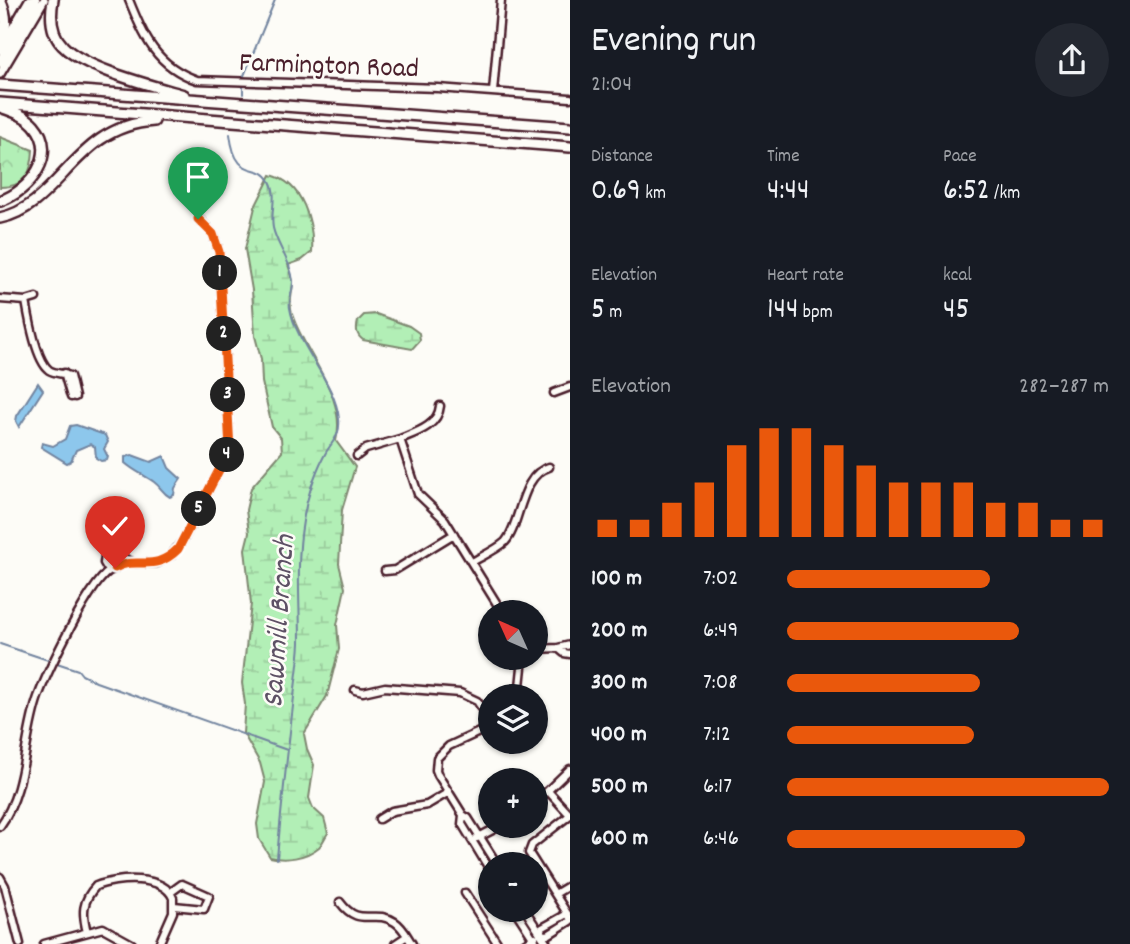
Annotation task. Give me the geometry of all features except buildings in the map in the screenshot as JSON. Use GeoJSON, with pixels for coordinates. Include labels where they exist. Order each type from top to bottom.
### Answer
{"type":"FeatureCollection","features":[{"type":"Feature","properties":{"kind":"highway"},"geometry":{"type":"LineString","coordinates":[[0,0],[6,11],[0,48]]}},
{"type":"Feature","properties":{"kind":"highway"},"geometry":{"type":"LineString","coordinates":[[3,64],[35,0]]}},
{"type":"Feature","properties":{"kind":"highway"},"geometry":{"type":"LineString","coordinates":[[53,0],[52,24],[56,37],[75,56],[140,82],[206,101]]}},
{"type":"Feature","properties":{"kind":"highway"},"geometry":{"type":"LineString","coordinates":[[0,85],[570,127]]}},
{"type":"Feature","properties":{"kind":"highway"},"geometry":{"type":"LineString","coordinates":[[0,105],[570,147]]}},
{"type":"Feature","properties":{"kind":"highway"},"geometry":{"type":"LineString","coordinates":[[0,105],[28,120],[43,145],[39,169],[32,181],[22,190],[0,201]]}},
{"type":"Feature","properties":{"kind":"highway"},"geometry":{"type":"LineString","coordinates":[[0,216],[25,207],[38,198],[96,141],[113,131],[145,122],[188,119]]}},
{"type":"Feature","properties":{"kind":"main road"},"geometry":{"type":"LineString","coordinates":[[0,48],[29,0]]}},
{"type":"Feature","properties":{"kind":"main road"},"geometry":{"type":"LineString","coordinates":[[0,74],[3,64],[44,0]]}},
{"type":"Feature","properties":{"kind":"street","name":"Farmington Road"},"geometry":{"type":"LineString","coordinates":[[129,0],[148,41],[159,57],[170,68],[197,80],[438,88],[570,98]]}},
{"type":"Feature","properties":{"kind":"street"},"geometry":{"type":"LineString","coordinates":[[493,92],[501,0]]}},
{"type":"Feature","properties":{"kind":"street"},"geometry":{"type":"LineString","coordinates":[[0,826],[16,796],[38,698],[82,605],[110,569],[124,563],[149,564],[165,560],[178,549],[230,449],[219,252],[213,234],[198,219]]}},
{"type":"Feature","properties":{"kind":"street"},"geometry":{"type":"LineString","coordinates":[[0,299],[26,302],[36,298]]}},
{"type":"Feature","properties":{"kind":"street"},"geometry":{"type":"LineString","coordinates":[[26,302],[43,363],[52,372],[64,373],[72,378],[73,397]]}},
{"type":"Feature","properties":{"kind":"street"},"geometry":{"type":"LineString","coordinates":[[554,393],[570,387]]}},
{"type":"Feature","properties":{"kind":"street"},"geometry":{"type":"LineString","coordinates":[[357,457],[366,449],[400,439],[429,425],[439,414],[440,406]]}},
{"type":"Feature","properties":{"kind":"street"},"geometry":{"type":"LineString","coordinates":[[400,439],[418,494],[442,516],[495,600]]}},
{"type":"Feature","properties":{"kind":"street"},"geometry":{"type":"LineString","coordinates":[[471,562],[507,539],[531,482],[540,471],[549,467]]}},
{"type":"Feature","properties":{"kind":"street"},"geometry":{"type":"LineString","coordinates":[[115,567],[116,555],[128,527]]}},
{"type":"Feature","properties":{"kind":"street"},"geometry":{"type":"LineString","coordinates":[[385,571],[395,570],[454,534]]}},
{"type":"Feature","properties":{"kind":"street"},"geometry":{"type":"LineString","coordinates":[[94,587],[105,556],[116,555],[139,564]]}},
{"type":"Feature","properties":{"kind":"street"},"geometry":{"type":"LineString","coordinates":[[104,564],[107,568],[115,567]]}},
{"type":"Feature","properties":{"kind":"street"},"geometry":{"type":"LineString","coordinates":[[548,648],[570,645]]}},
{"type":"Feature","properties":{"kind":"street"},"geometry":{"type":"LineString","coordinates":[[558,648],[570,654]]}},
{"type":"Feature","properties":{"kind":"street"},"geometry":{"type":"LineString","coordinates":[[355,690],[363,692],[386,687],[460,693],[478,702]]}},
{"type":"Feature","properties":{"kind":"street"},"geometry":{"type":"LineString","coordinates":[[478,733],[449,746],[439,754],[436,769],[463,815],[468,818],[489,852]]}},
{"type":"Feature","properties":{"kind":"street"},"geometry":{"type":"LineString","coordinates":[[548,832],[570,815],[548,791],[570,769]]}},
{"type":"Feature","properties":{"kind":"street"},"geometry":{"type":"LineString","coordinates":[[379,819],[392,811],[427,805],[449,792]]}},
{"type":"Feature","properties":{"kind":"street"},"geometry":{"type":"LineString","coordinates":[[463,815],[462,824],[479,852]]}},
{"type":"Feature","properties":{"kind":"street"},"geometry":{"type":"LineString","coordinates":[[524,944],[537,939],[542,928],[569,918],[528,853],[532,845],[541,838]]}},
{"type":"Feature","properties":{"kind":"street"},"geometry":{"type":"LineString","coordinates":[[473,843],[481,839]]}},
{"type":"Feature","properties":{"kind":"street"},"geometry":{"type":"LineString","coordinates":[[0,877],[5,886],[20,944]]}},
{"type":"Feature","properties":{"kind":"street"},"geometry":{"type":"LineString","coordinates":[[88,932],[83,907],[96,886],[116,879],[136,879],[171,892],[174,906],[159,944]]}},
{"type":"Feature","properties":{"kind":"street"},"geometry":{"type":"LineString","coordinates":[[171,892],[182,884],[209,896],[204,909],[174,906]]}},
{"type":"Feature","properties":{"kind":"street"},"geometry":{"type":"LineString","coordinates":[[555,894],[570,885]]}},
{"type":"Feature","properties":{"kind":"street"},"geometry":{"type":"LineString","coordinates":[[465,893],[498,944]]}},
{"type":"Feature","properties":{"kind":"street"},"geometry":{"type":"LineString","coordinates":[[340,902],[348,913],[357,917],[382,917],[393,921],[412,944]]}},
{"type":"Feature","properties":{"kind":"street"},"geometry":{"type":"LineString","coordinates":[[524,922],[537,939],[547,944]]}},
{"type":"Feature","properties":{"kind":"street"},"geometry":{"type":"LineString","coordinates":[[530,922],[537,939]]}},
{"type":"Feature","properties":{"kind":"street"},"geometry":{"type":"LineString","coordinates":[[44,944],[105,928],[132,944]]}},
{"type":"Feature","properties":{"kind":"street"},"geometry":{"type":"LineString","coordinates":[[395,944],[407,936]]}},
{"type":"Feature","properties":{"kind":"green space"},"geometry":{"type":"Polygon","coordinates":[[[0,137],[33,150],[26,177],[16,184],[0,187],[0,137]]]}},
{"type":"Feature","properties":{"kind":"green space"},"geometry":{"type":"Polygon","coordinates":[[[271,175],[282,179],[299,195],[308,217],[312,252],[302,260],[288,265],[293,281],[291,310],[331,392],[338,425],[336,441],[355,467],[342,510],[339,564],[345,588],[337,625],[339,649],[327,696],[304,734],[314,765],[309,798],[313,808],[324,818],[328,833],[314,851],[295,858],[282,859],[270,857],[259,839],[257,824],[265,782],[260,763],[243,733],[245,704],[242,683],[251,604],[245,549],[249,533],[246,510],[251,488],[282,452],[281,438],[272,427],[262,382],[245,249],[255,207],[271,175]]]}},
{"type":"Feature","properties":{"kind":"green space"},"geometry":{"type":"Polygon","coordinates":[[[376,314],[409,326],[419,333],[420,340],[412,349],[363,340],[357,332],[358,321],[364,315],[376,314]]]}},
{"type":"Feature","properties":{"kind":"water"},"geometry":{"type":"Polygon","coordinates":[[[38,383],[43,390],[19,427],[17,416],[38,383]]]}},
{"type":"Feature","properties":{"kind":"water"},"geometry":{"type":"Polygon","coordinates":[[[76,425],[105,435],[108,442],[104,449],[107,460],[96,458],[95,447],[90,444],[76,450],[71,461],[67,463],[41,447],[42,443],[53,446],[65,439],[70,426],[76,425]]]}},
{"type":"Feature","properties":{"kind":"water"},"geometry":{"type":"Polygon","coordinates":[[[132,455],[151,462],[164,456],[169,468],[181,479],[174,495],[170,497],[154,482],[125,463],[125,457],[132,455]]]}},
{"type":"Feature","properties":{"kind":"waterway","name":"Sawmill Branch"},"geometry":{"type":"LineString","coordinates":[[243,78],[275,0]]}},
{"type":"Feature","properties":{"kind":"waterway","name":"Sawmill Branch"},"geometry":{"type":"LineString","coordinates":[[243,85],[243,94]]}},
{"type":"Feature","properties":{"kind":"waterway","name":"Sawmill Branch"},"geometry":{"type":"LineString","coordinates":[[230,134],[237,159],[242,165],[265,175],[272,186],[273,228],[292,275],[290,305],[294,322],[331,392],[339,419],[337,435],[314,480],[303,521],[299,567],[300,643],[277,859]]}},
{"type":"Feature","properties":{"kind":"waterway"},"geometry":{"type":"LineString","coordinates":[[0,644],[78,670],[96,682],[287,750]]}},
{"type":"Feature","properties":{"kind":"route"},"geometry":{"type":"LineString","coordinates":[[115,568],[124,563],[157,563],[178,549],[230,449],[219,252],[213,234],[198,219]]}}]}
